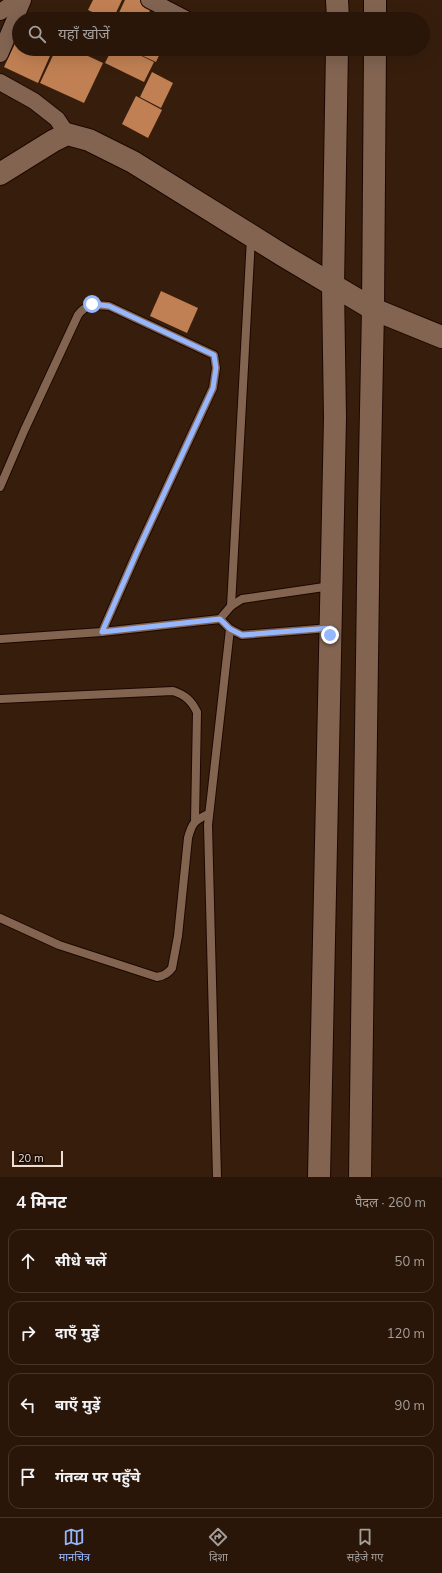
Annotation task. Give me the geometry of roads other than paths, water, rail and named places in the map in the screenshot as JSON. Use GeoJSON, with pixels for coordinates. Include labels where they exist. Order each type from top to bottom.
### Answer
{"type":"FeatureCollection","features":[{"type":"Feature","properties":{"kind":"street"},"geometry":{"type":"LineString","coordinates":[[0,12],[18,0]]}},
{"type":"Feature","properties":{"kind":"street"},"geometry":{"type":"LineString","coordinates":[[18,12],[23,0]]}},
{"type":"Feature","properties":{"kind":"street"},"geometry":{"type":"LineString","coordinates":[[149,0],[172,12]]}},
{"type":"Feature","properties":{"kind":"street"},"geometry":{"type":"LineString","coordinates":[[375,0],[375,12]]}},
{"type":"Feature","properties":{"kind":"street"},"geometry":{"type":"LineString","coordinates":[[0,54],[12,26]]}},
{"type":"Feature","properties":{"kind":"street"},"geometry":{"type":"LineString","coordinates":[[319,1177],[335,418],[333,286],[337,56]]}},
{"type":"Feature","properties":{"kind":"street"},"geometry":{"type":"LineString","coordinates":[[360,1177],[368,511],[373,309],[375,56]]}},
{"type":"Feature","properties":{"kind":"street"},"geometry":{"type":"LineString","coordinates":[[0,82],[34,101],[57,119],[67,134]]}},
{"type":"Feature","properties":{"kind":"street"},"geometry":{"type":"LineString","coordinates":[[0,174],[52,141],[67,134],[89,140],[133,162],[333,286],[373,309],[442,337]]}},
{"type":"Feature","properties":{"kind":"lane"},"geometry":{"type":"LineString","coordinates":[[230,606],[251,235]]}},
{"type":"Feature","properties":{"kind":"lane"},"geometry":{"type":"LineString","coordinates":[[0,487],[46,383],[78,314],[83,308],[92,304],[109,306],[214,355],[216,368],[213,388],[137,552],[102,632]]}},
{"type":"Feature","properties":{"kind":"lane"},"geometry":{"type":"LineString","coordinates":[[0,639],[102,632],[220,619],[230,606],[242,599],[331,586]]}},
{"type":"Feature","properties":{"kind":"lane"},"geometry":{"type":"LineString","coordinates":[[220,619],[230,629],[242,635],[331,628]]}},
{"type":"Feature","properties":{"kind":"lane"},"geometry":{"type":"LineString","coordinates":[[217,1177],[208,814],[230,629]]}},
{"type":"Feature","properties":{"kind":"lane"},"geometry":{"type":"LineString","coordinates":[[0,699],[173,690],[183,694],[192,703],[197,712],[195,821],[188,838],[178,936],[172,968],[169,972],[163,976],[157,977],[59,945],[0,918]]}},
{"type":"Feature","properties":{"kind":"lane"},"geometry":{"type":"LineString","coordinates":[[195,821],[208,814]]}}]}
